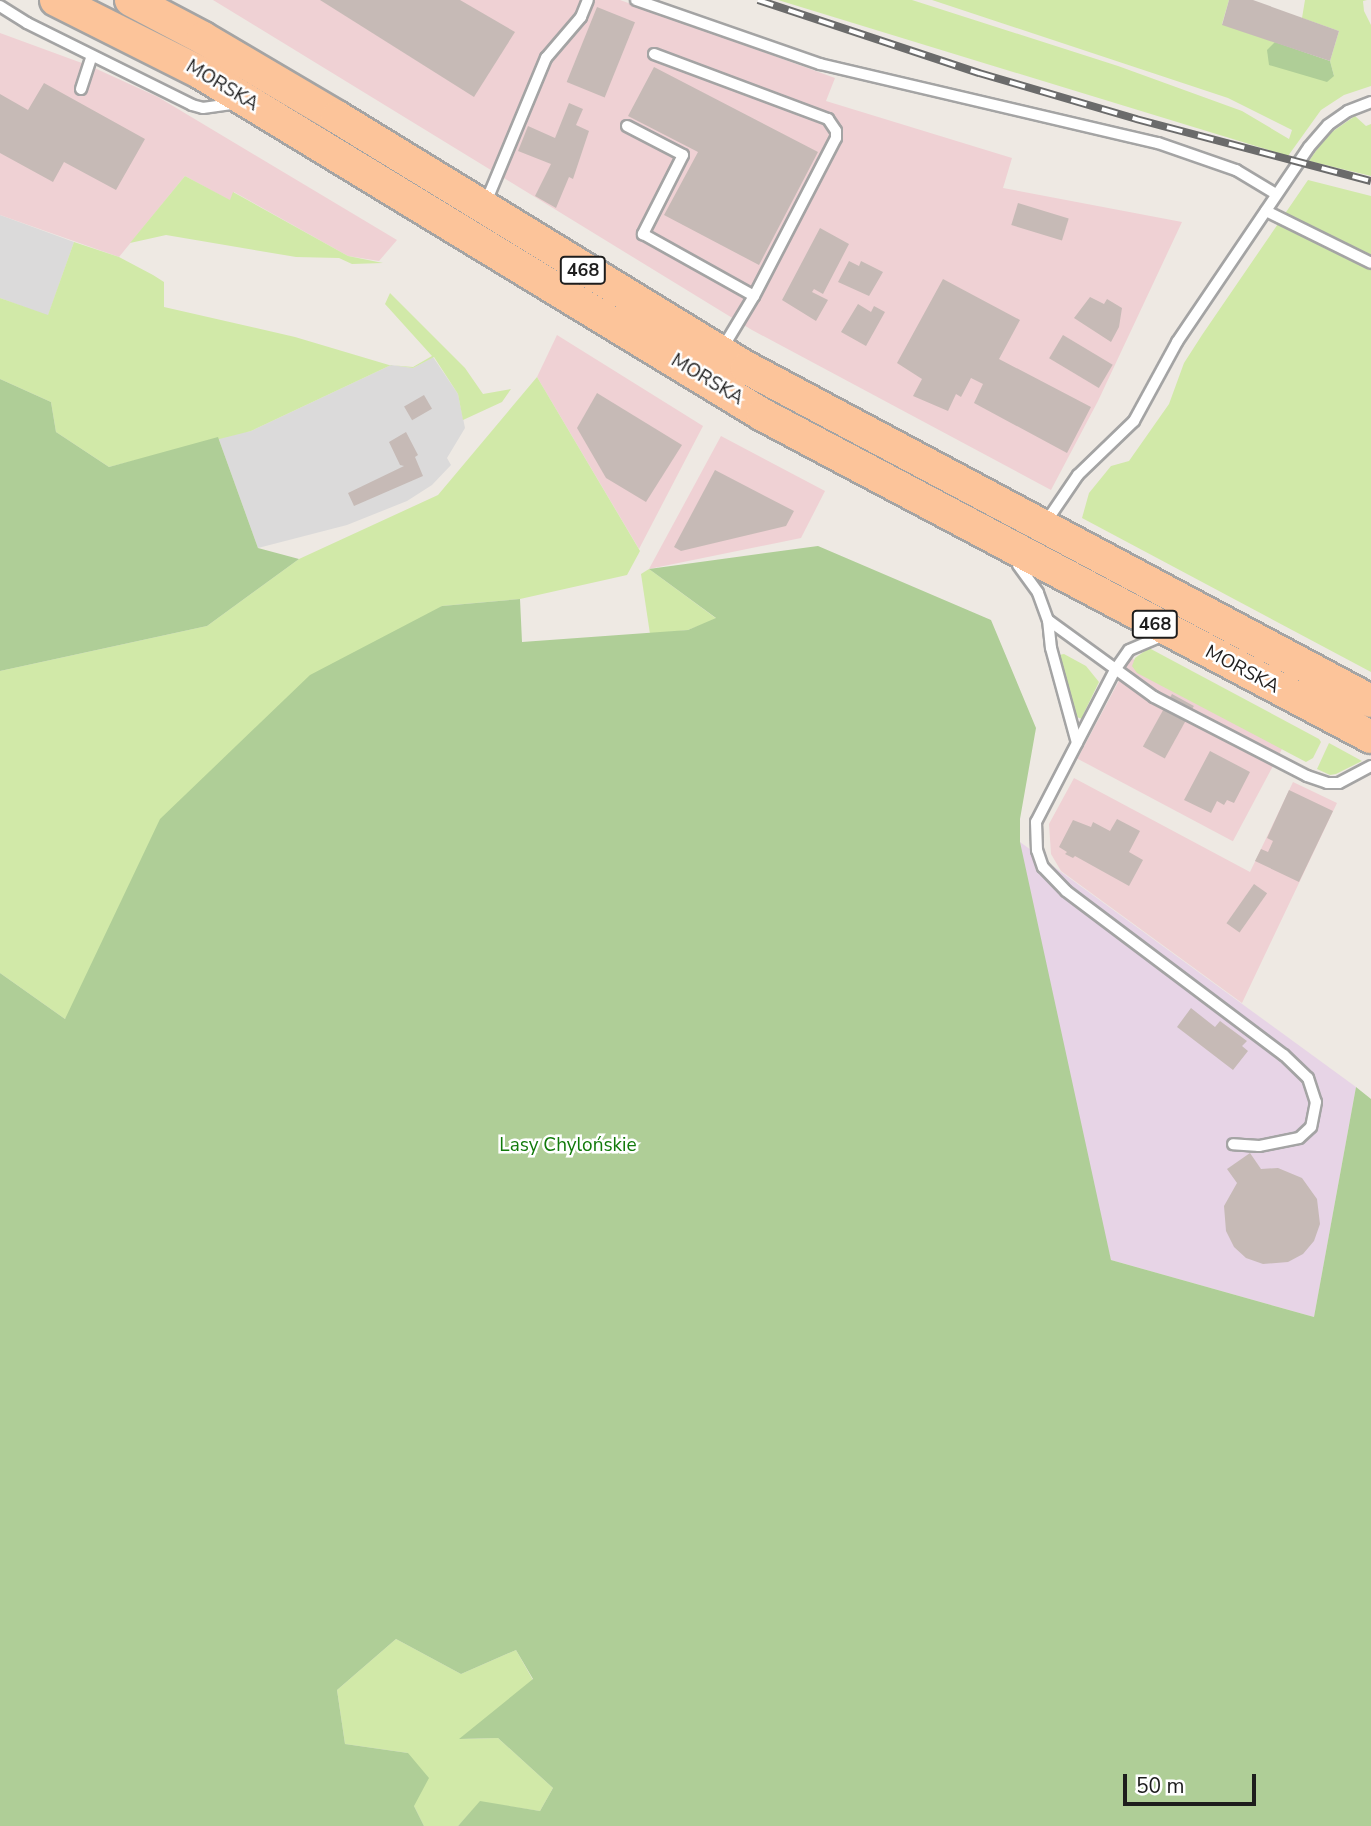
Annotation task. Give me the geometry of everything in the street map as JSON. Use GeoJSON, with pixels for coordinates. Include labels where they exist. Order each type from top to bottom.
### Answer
{"type":"FeatureCollection","features":[{"type":"Feature","properties":{"kind":"main road","name":"MORSKA"},"geometry":{"type":"LineString","coordinates":[[56,0],[137,38],[547,266],[720,352],[1031,527],[1158,588],[1371,701]]}},
{"type":"Feature","properties":{"kind":"main road","name":"MORSKA"},"geometry":{"type":"LineString","coordinates":[[131,0],[215,45],[483,209],[547,266],[764,415],[940,510],[1052,576],[1172,632],[1371,737]]}},
{"type":"Feature","properties":{"kind":"lane"},"geometry":{"type":"LineString","coordinates":[[483,209],[546,58],[580,18],[588,0]]}},
{"type":"Feature","properties":{"kind":"lane"},"geometry":{"type":"LineString","coordinates":[[636,0],[820,64],[1158,143],[1236,170],[1276,194]]}},
{"type":"Feature","properties":{"kind":"lane"},"geometry":{"type":"LineString","coordinates":[[0,6],[27,23],[192,105],[203,108],[248,101]]}},
{"type":"Feature","properties":{"kind":"lane"},"geometry":{"type":"LineString","coordinates":[[654,54],[828,118],[836,131],[836,138],[754,296],[720,352]]}},
{"type":"Feature","properties":{"kind":"lane"},"geometry":{"type":"LineString","coordinates":[[81,89],[93,56]]}},
{"type":"Feature","properties":{"kind":"lane"},"geometry":{"type":"LineString","coordinates":[[1031,527],[1078,475],[1134,421],[1177,342],[1276,194],[1328,125],[1348,111],[1371,102]]}},
{"type":"Feature","properties":{"kind":"lane"},"geometry":{"type":"LineString","coordinates":[[627,126],[683,155],[643,234],[754,296]]}},
{"type":"Feature","properties":{"kind":"lane"},"geometry":{"type":"LineString","coordinates":[[1266,211],[1371,263]]}},
{"type":"Feature","properties":{"kind":"lane"},"geometry":{"type":"LineString","coordinates":[[940,510],[993,521]]}},
{"type":"Feature","properties":{"kind":"lane"},"geometry":{"type":"LineString","coordinates":[[1092,566],[1158,588]]}},
{"type":"Feature","properties":{"kind":"lane"},"geometry":{"type":"LineString","coordinates":[[1052,576],[1048,620],[1051,648],[1077,743]]}},
{"type":"Feature","properties":{"kind":"lane"},"geometry":{"type":"LineString","coordinates":[[1048,620],[1154,697],[1307,776],[1327,783],[1339,783],[1371,766]]}},
{"type":"Feature","properties":{"kind":"lane"},"geometry":{"type":"LineString","coordinates":[[1172,632],[1129,650],[1115,670],[1036,822],[1037,850],[1043,867],[1066,891],[1284,1055],[1308,1078],[1316,1102],[1311,1127],[1299,1138],[1259,1146],[1233,1144]]}},
{"type":"Feature","properties":{"kind":"shaded area"},"geometry":{"type":"Polygon","coordinates":[[[213,0],[620,0],[835,78],[826,101],[1012,158],[1003,188],[1182,222],[1098,401],[1051,490],[752,330],[213,0]]]}},
{"type":"Feature","properties":{"kind":"shaded area"},"geometry":{"type":"Polygon","coordinates":[[[0,33],[90,66],[158,97],[397,240],[379,261],[348,256],[234,192],[231,201],[185,176],[119,257],[0,215],[0,33]]]}},
{"type":"Feature","properties":{"kind":"shaded area"},"geometry":{"type":"Polygon","coordinates":[[[0,215],[74,242],[48,316],[0,298],[0,215]]]}},
{"type":"Feature","properties":{"kind":"shaded area"},"geometry":{"type":"Polygon","coordinates":[[[557,335],[703,426],[639,549],[537,377],[557,335]]]}},
{"type":"Feature","properties":{"kind":"shaded area"},"geometry":{"type":"Polygon","coordinates":[[[433,357],[458,394],[465,428],[447,458],[451,465],[432,485],[407,501],[347,525],[258,548],[218,437],[251,431],[391,365],[413,368],[433,357]]]}},
{"type":"Feature","properties":{"kind":"shaded area"},"geometry":{"type":"Polygon","coordinates":[[[721,436],[825,491],[801,538],[649,569],[721,436]]]}},
{"type":"Feature","properties":{"kind":"shaded area"},"geometry":{"type":"Polygon","coordinates":[[[1131,658],[1286,741],[1233,841],[1077,759],[1131,658]]]}},
{"type":"Feature","properties":{"kind":"shaded area"},"geometry":{"type":"Polygon","coordinates":[[[1074,778],[1250,872],[1293,782],[1337,803],[1242,1003],[1061,871],[1051,854],[1049,824],[1074,778]]]}},
{"type":"Feature","properties":{"kind":"shaded area"},"geometry":{"type":"Polygon","coordinates":[[[1020,842],[1356,1087],[1314,1317],[1111,1260],[1006,855],[1020,842]]]}},
{"type":"Feature","properties":{"kind":"green space"},"geometry":{"type":"Polygon","coordinates":[[[778,0],[912,0],[1118,66],[1242,111],[1289,139],[1292,130],[1228,98],[932,0],[1229,0],[1222,24],[1275,42],[1334,76],[1330,61],[1339,31],[1302,18],[1305,0],[1367,0],[1363,1],[1364,11],[1371,25],[1371,86],[1344,95],[1321,110],[1288,156],[778,0]]]}},
{"type":"Feature","properties":{"kind":"green space"},"geometry":{"type":"Polygon","coordinates":[[[1275,42],[1330,61],[1334,76],[1327,82],[1269,65],[1267,50],[1275,42]]]}},
{"type":"Feature","properties":{"kind":"green space"},"geometry":{"type":"Polygon","coordinates":[[[1355,116],[1366,126],[1371,124],[1371,176],[1309,161],[1326,136],[1355,116]]]}},
{"type":"Feature","properties":{"kind":"green space"},"geometry":{"type":"Polygon","coordinates":[[[185,176],[230,200],[233,192],[348,256],[383,263],[352,264],[339,258],[296,257],[166,235],[130,243],[185,176]]]}},
{"type":"Feature","properties":{"kind":"green space"},"geometry":{"type":"Polygon","coordinates":[[[1308,180],[1371,196],[1371,672],[1082,518],[1089,493],[1111,466],[1129,461],[1169,404],[1184,363],[1308,180]]]}},
{"type":"Feature","properties":{"kind":"green space"},"geometry":{"type":"Polygon","coordinates":[[[74,242],[119,257],[164,282],[164,307],[295,337],[391,365],[251,431],[109,467],[56,432],[51,402],[0,379],[0,298],[48,315],[74,242]]]}},
{"type":"Feature","properties":{"kind":"green space"},"geometry":{"type":"Polygon","coordinates":[[[390,293],[465,368],[483,394],[511,389],[502,402],[463,420],[458,394],[434,357],[413,368],[394,365],[413,367],[432,356],[385,304],[390,293]]]}},
{"type":"Feature","properties":{"kind":"green space"},"geometry":{"type":"Polygon","coordinates":[[[537,377],[640,551],[627,575],[520,599],[442,606],[65,1019],[0,973],[0,671],[207,626],[299,559],[438,495],[537,377]]]}},
{"type":"Feature","properties":{"kind":"green space"},"geometry":{"type":"Polygon","coordinates":[[[0,379],[51,402],[56,432],[109,467],[218,437],[258,548],[299,559],[207,626],[0,671],[0,379]]]}},
{"type":"Feature","properties":{"kind":"green space","name":"Lasy Chylońskie"},"geometry":{"type":"Polygon","coordinates":[[[818,546],[991,620],[1036,728],[1020,819],[1020,842],[1111,1260],[1314,1317],[1356,1087],[1371,1099],[1371,1826],[458,1826],[480,1801],[540,1811],[553,1788],[498,1738],[459,1739],[533,1679],[516,1650],[461,1674],[396,1639],[337,1690],[345,1744],[408,1753],[429,1778],[414,1806],[424,1826],[0,1826],[0,973],[65,1019],[160,819],[310,675],[442,606],[520,599],[522,642],[688,630],[716,618],[649,569],[818,546]]]}},
{"type":"Feature","properties":{"kind":"green space"},"geometry":{"type":"Polygon","coordinates":[[[649,569],[717,619],[688,630],[650,634],[641,574],[649,569]]]}},
{"type":"Feature","properties":{"kind":"green space"},"geometry":{"type":"Polygon","coordinates":[[[1149,648],[1319,739],[1321,742],[1313,758],[1306,762],[1137,673],[1132,666],[1135,658],[1149,648]]]}},
{"type":"Feature","properties":{"kind":"green space"},"geometry":{"type":"Polygon","coordinates":[[[1064,654],[1086,666],[1099,682],[1083,715],[1086,718],[1084,720],[1077,717],[1061,667],[1059,655],[1064,654]]]}},
{"type":"Feature","properties":{"kind":"green space"},"geometry":{"type":"Polygon","coordinates":[[[1329,743],[1362,761],[1336,774],[1330,775],[1317,769],[1329,743]]]}},
{"type":"Feature","properties":{"kind":"green space"},"geometry":{"type":"Polygon","coordinates":[[[396,1639],[461,1674],[516,1650],[533,1680],[461,1739],[498,1738],[553,1788],[540,1811],[480,1802],[458,1826],[424,1826],[414,1806],[408,1753],[345,1744],[337,1690],[396,1639]]]}},
{"type":"Feature","properties":{"kind":"building"},"geometry":{"type":"Polygon","coordinates":[[[320,0],[460,0],[515,32],[474,97],[320,0]]]}},
{"type":"Feature","properties":{"kind":"building"},"geometry":{"type":"Polygon","coordinates":[[[1229,0],[1253,0],[1339,31],[1330,61],[1222,25],[1229,0]]]}},
{"type":"Feature","properties":{"kind":"building"},"geometry":{"type":"Polygon","coordinates":[[[597,7],[635,22],[605,97],[567,82],[597,7]]]}},
{"type":"Feature","properties":{"kind":"building"},"geometry":{"type":"Polygon","coordinates":[[[654,67],[818,152],[759,265],[664,215],[698,152],[628,116],[654,67]]]}},
{"type":"Feature","properties":{"kind":"building"},"geometry":{"type":"Polygon","coordinates":[[[44,83],[145,139],[116,190],[64,162],[53,182],[0,153],[0,94],[28,110],[44,83]]]}},
{"type":"Feature","properties":{"kind":"building"},"geometry":{"type":"Polygon","coordinates":[[[569,103],[583,109],[576,125],[589,131],[573,179],[569,177],[556,208],[535,196],[551,164],[518,151],[528,126],[555,138],[569,103]]]}},
{"type":"Feature","properties":{"kind":"building"},"geometry":{"type":"Polygon","coordinates":[[[1018,203],[1069,218],[1062,240],[1011,225],[1018,203]]]}},
{"type":"Feature","properties":{"kind":"building"},"geometry":{"type":"Polygon","coordinates":[[[820,228],[849,244],[823,294],[814,289],[812,292],[828,300],[816,321],[782,300],[820,228]]]}},
{"type":"Feature","properties":{"kind":"building"},"geometry":{"type":"Polygon","coordinates":[[[849,261],[859,266],[861,261],[883,272],[869,296],[838,282],[849,261]]]}},
{"type":"Feature","properties":{"kind":"building"},"geometry":{"type":"Polygon","coordinates":[[[943,279],[1020,320],[999,359],[1091,407],[1067,453],[974,403],[983,384],[971,378],[961,397],[956,394],[948,411],[913,396],[922,379],[897,363],[943,279]]]}},
{"type":"Feature","properties":{"kind":"building"},"geometry":{"type":"Polygon","coordinates":[[[1090,297],[1104,304],[1107,299],[1122,308],[1119,327],[1111,342],[1074,318],[1090,297]]]}},
{"type":"Feature","properties":{"kind":"building"},"geometry":{"type":"Polygon","coordinates":[[[858,304],[871,312],[874,306],[885,312],[866,346],[841,332],[858,304]]]}},
{"type":"Feature","properties":{"kind":"building"},"geometry":{"type":"Polygon","coordinates":[[[1063,335],[1113,365],[1099,388],[1049,358],[1063,335]]]}},
{"type":"Feature","properties":{"kind":"building"},"geometry":{"type":"Polygon","coordinates":[[[597,393],[682,445],[646,502],[606,478],[577,428],[597,393]]]}},
{"type":"Feature","properties":{"kind":"building"},"geometry":{"type":"Polygon","coordinates":[[[424,395],[432,409],[412,420],[404,406],[424,395]]]}},
{"type":"Feature","properties":{"kind":"building"},"geometry":{"type":"Polygon","coordinates":[[[406,432],[418,455],[415,457],[423,476],[354,506],[348,493],[404,466],[400,465],[389,442],[406,432]]]}},
{"type":"Feature","properties":{"kind":"building"},"geometry":{"type":"Polygon","coordinates":[[[715,470],[794,511],[786,526],[681,551],[674,547],[715,470]]]}},
{"type":"Feature","properties":{"kind":"building"},"geometry":{"type":"Polygon","coordinates":[[[1172,694],[1194,706],[1165,759],[1143,746],[1172,694]]]}},
{"type":"Feature","properties":{"kind":"building"},"geometry":{"type":"Polygon","coordinates":[[[1210,751],[1250,772],[1234,803],[1227,800],[1224,805],[1217,801],[1211,813],[1184,800],[1210,751]]]}},
{"type":"Feature","properties":{"kind":"building"},"geometry":{"type":"Polygon","coordinates":[[[1289,790],[1333,811],[1299,882],[1255,861],[1261,849],[1268,852],[1273,841],[1267,838],[1289,790]]]}},
{"type":"Feature","properties":{"kind":"building"},"geometry":{"type":"Polygon","coordinates":[[[1117,819],[1140,831],[1129,852],[1143,860],[1129,886],[1075,856],[1073,858],[1065,854],[1067,852],[1059,847],[1073,820],[1091,827],[1093,822],[1110,831],[1117,819]]]}},
{"type":"Feature","properties":{"kind":"building"},"geometry":{"type":"Polygon","coordinates":[[[1254,884],[1267,893],[1240,932],[1226,923],[1254,884]]]}},
{"type":"Feature","properties":{"kind":"building"},"geometry":{"type":"Polygon","coordinates":[[[1191,1008],[1215,1027],[1220,1021],[1247,1041],[1242,1046],[1248,1051],[1233,1070],[1177,1027],[1191,1008]]]}},
{"type":"Feature","properties":{"kind":"building"},"geometry":{"type":"Polygon","coordinates":[[[1250,1153],[1261,1169],[1278,1168],[1302,1178],[1317,1199],[1320,1224],[1314,1241],[1303,1254],[1288,1262],[1263,1264],[1246,1258],[1234,1247],[1226,1231],[1224,1206],[1237,1183],[1227,1169],[1250,1153]]]}},
{"type":"Feature","properties":{"kind":"railway"},"geometry":{"type":"LineString","coordinates":[[758,0],[979,73],[1136,119],[1371,181]]}}]}
